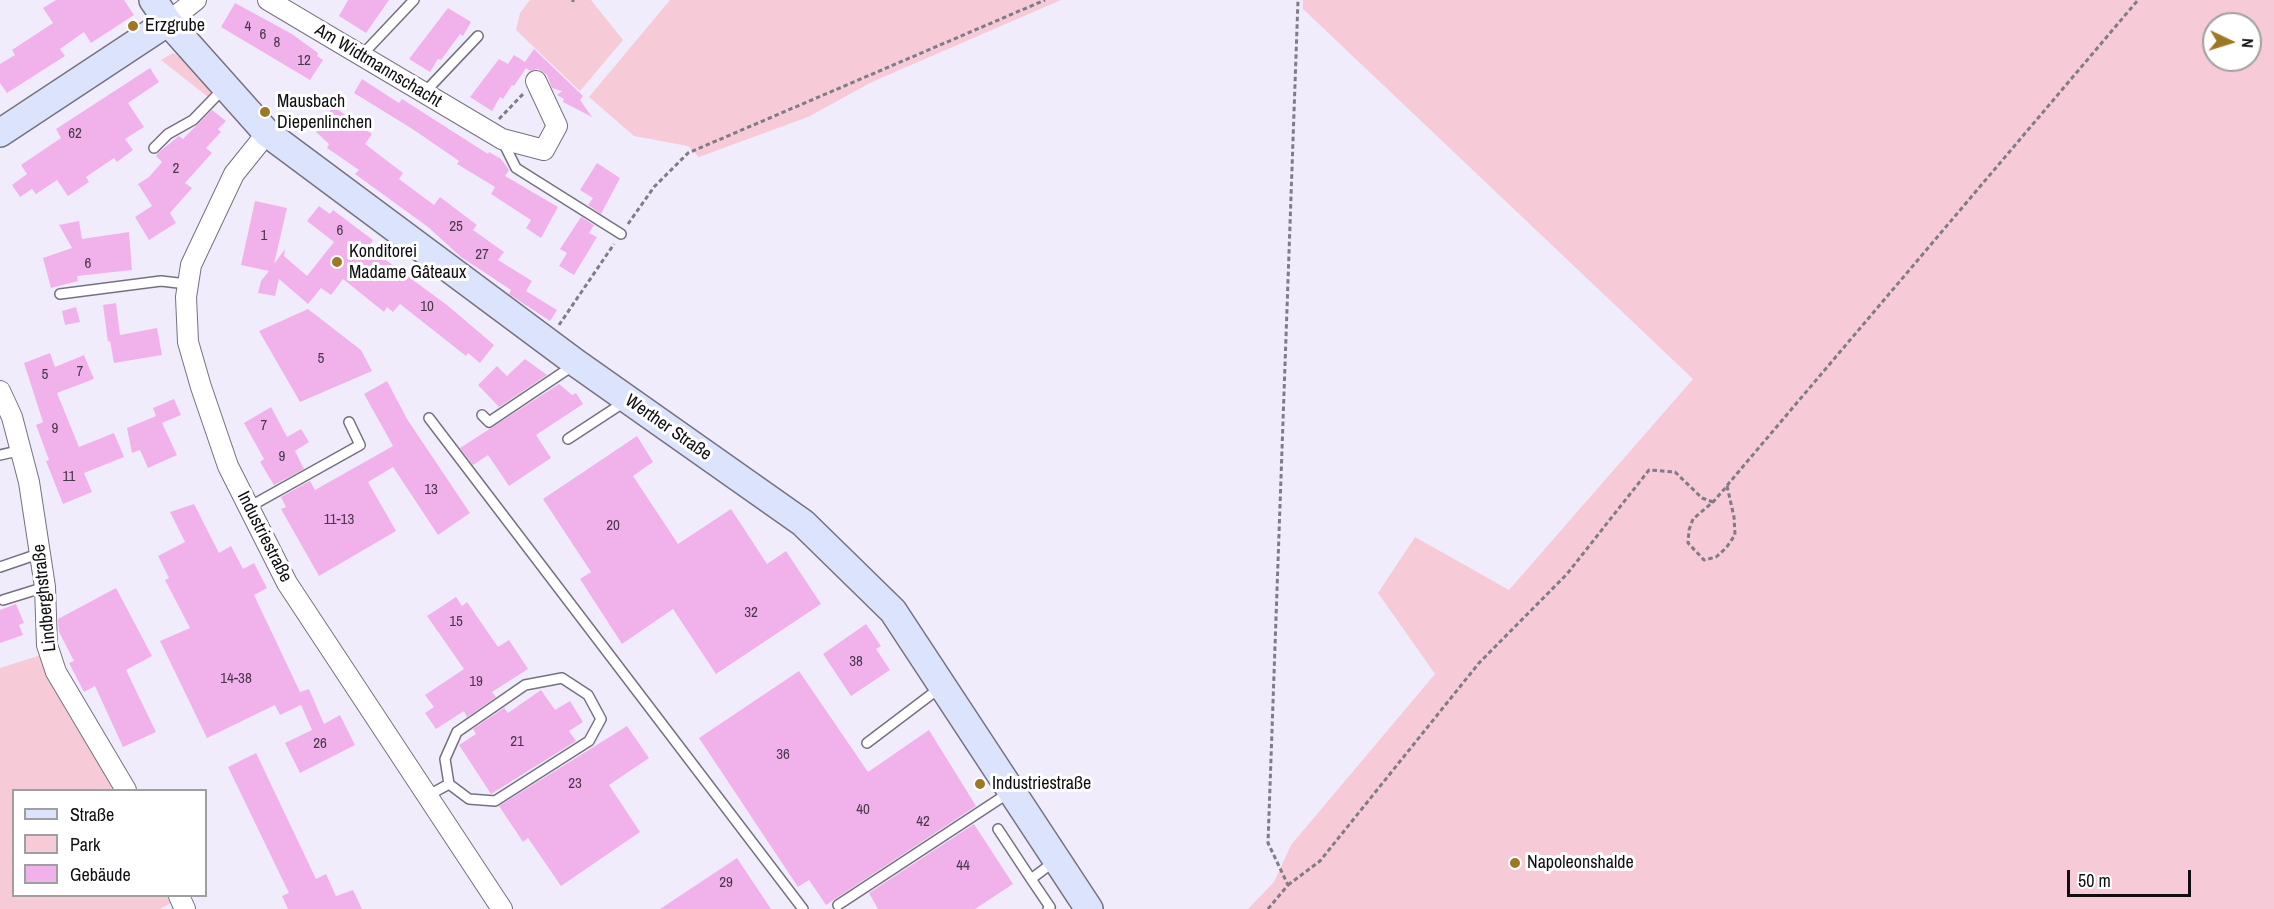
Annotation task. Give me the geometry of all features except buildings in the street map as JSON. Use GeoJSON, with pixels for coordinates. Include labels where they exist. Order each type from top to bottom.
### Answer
{"type":"FeatureCollection","features":[{"type":"Feature","properties":{"kind":"street","name":"Werther Straße"},"geometry":{"type":"LineString","coordinates":[[153,0],[168,22],[267,133],[547,342],[803,523],[892,611],[1089,909]]}},
{"type":"Feature","properties":{"kind":"street"},"geometry":{"type":"LineString","coordinates":[[0,133],[168,22],[196,0]]}},
{"type":"Feature","properties":{"kind":"street","name":"Am Widtmannschacht"},"geometry":{"type":"LineString","coordinates":[[278,3],[495,135],[544,150],[557,126],[536,81]]}},
{"type":"Feature","properties":{"kind":"street","name":"Industriestraße"},"geometry":{"type":"LineString","coordinates":[[267,133],[234,174],[204,233],[187,284],[188,342],[228,466],[293,593],[502,909]]}},
{"type":"Feature","properties":{"kind":"street","name":"Lindberghstraße"},"geometry":{"type":"LineString","coordinates":[[0,391],[21,450],[41,553],[47,645],[56,672],[125,789]]}},
{"type":"Feature","properties":{"kind":"lane"},"geometry":{"type":"LineString","coordinates":[[362,56],[414,0]]}},
{"type":"Feature","properties":{"kind":"lane"},"geometry":{"type":"LineString","coordinates":[[424,93],[478,36]]}},
{"type":"Feature","properties":{"kind":"lane"},"geometry":{"type":"LineString","coordinates":[[154,148],[168,134],[193,120],[225,86]]}},
{"type":"Feature","properties":{"kind":"lane"},"geometry":{"type":"LineString","coordinates":[[495,135],[516,168],[621,234]]}},
{"type":"Feature","properties":{"kind":"lane"},"geometry":{"type":"LineString","coordinates":[[60,294],[161,281],[187,284]]}},
{"type":"Feature","properties":{"kind":"lane"},"geometry":{"type":"LineString","coordinates":[[482,415],[489,422],[576,363]]}},
{"type":"Feature","properties":{"kind":"lane"},"geometry":{"type":"LineString","coordinates":[[568,439],[628,400]]}},
{"type":"Feature","properties":{"kind":"lane"},"geometry":{"type":"LineString","coordinates":[[429,418],[802,909]]}},
{"type":"Feature","properties":{"kind":"lane"},"geometry":{"type":"LineString","coordinates":[[249,507],[360,445],[349,422]]}},
{"type":"Feature","properties":{"kind":"lane"},"geometry":{"type":"LineString","coordinates":[[0,455],[21,450]]}},
{"type":"Feature","properties":{"kind":"lane"},"geometry":{"type":"LineString","coordinates":[[0,567],[41,553]]}},
{"type":"Feature","properties":{"kind":"lane"},"geometry":{"type":"LineString","coordinates":[[3,600],[45,587]]}},
{"type":"Feature","properties":{"kind":"lane"},"geometry":{"type":"LineString","coordinates":[[562,678],[588,695],[601,719],[589,741],[495,801],[469,799],[449,784],[445,759],[458,732],[525,685],[562,678]]}},
{"type":"Feature","properties":{"kind":"lane"},"geometry":{"type":"LineString","coordinates":[[867,743],[943,685]]}},
{"type":"Feature","properties":{"kind":"lane"},"geometry":{"type":"LineString","coordinates":[[427,796],[449,784]]}},
{"type":"Feature","properties":{"kind":"lane"},"geometry":{"type":"LineString","coordinates":[[838,905],[1012,790]]}},
{"type":"Feature","properties":{"kind":"lane"},"geometry":{"type":"LineString","coordinates":[[998,829],[1050,907],[1048,909]]}},
{"type":"Feature","properties":{"kind":"lane"},"geometry":{"type":"LineString","coordinates":[[1031,879],[1057,860]]}},
{"type":"Feature","properties":{"kind":"path"},"geometry":{"type":"LineString","coordinates":[[547,342],[654,187],[688,153],[1045,0]]}},
{"type":"Feature","properties":{"kind":"path"},"geometry":{"type":"LineString","coordinates":[[1288,885],[1268,843],[1298,0]]}},
{"type":"Feature","properties":{"kind":"path"},"geometry":{"type":"LineString","coordinates":[[1727,486],[1734,517],[1735,535],[1716,557],[1704,560],[1688,543],[1689,530],[1694,519],[1727,486],[2138,0]]}},
{"type":"Feature","properties":{"kind":"path"},"geometry":{"type":"LineString","coordinates":[[495,135],[536,81]]}},
{"type":"Feature","properties":{"kind":"path"},"geometry":{"type":"LineString","coordinates":[[1268,909],[1288,885],[1320,861],[1479,663],[1567,574],[1649,470],[1675,472],[1702,498],[1713,502]]}},
{"type":"Feature","properties":{"kind":"green space"},"geometry":{"type":"Polygon","coordinates":[[[530,0],[591,0],[623,40],[580,91],[516,30],[520,13],[530,0]]]}},
{"type":"Feature","properties":{"kind":"green space"},"geometry":{"type":"Polygon","coordinates":[[[670,0],[1061,0],[872,82],[808,117],[699,157],[688,146],[634,136],[589,97],[670,0]]]}},
{"type":"Feature","properties":{"kind":"green space"},"geometry":{"type":"Polygon","coordinates":[[[1303,0],[2274,0],[2274,909],[1248,909],[1274,882],[1291,845],[1435,674],[1378,593],[1415,537],[1509,590],[1693,379],[1303,9],[1303,0]]]}},
{"type":"Feature","properties":{"kind":"green space"},"geometry":{"type":"Polygon","coordinates":[[[173,53],[185,60],[213,89],[208,97],[161,60],[173,53]]]}},
{"type":"Feature","properties":{"kind":"green space"},"geometry":{"type":"Polygon","coordinates":[[[41,655],[112,789],[12,789],[12,897],[168,897],[171,903],[160,909],[0,909],[0,668],[41,655]]]}},
{"type":"Feature","properties":{"kind":"place","name":"Erzgrube"},"geometry":{"type":"Point","coordinates":[133,26]}},
{"type":"Feature","properties":{"kind":"place","name":"Mausbach Diepenlinchen"},"geometry":{"type":"Point","coordinates":[265,112]}},
{"type":"Feature","properties":{"kind":"place","name":"Konditorei Madame Gâteaux"},"geometry":{"type":"Point","coordinates":[337,262]}},
{"type":"Feature","properties":{"kind":"place","name":"Industriestraße"},"geometry":{"type":"Point","coordinates":[980,784]}},
{"type":"Feature","properties":{"kind":"place","name":"Napoleonshalde"},"geometry":{"type":"Point","coordinates":[1515,863]}}]}
